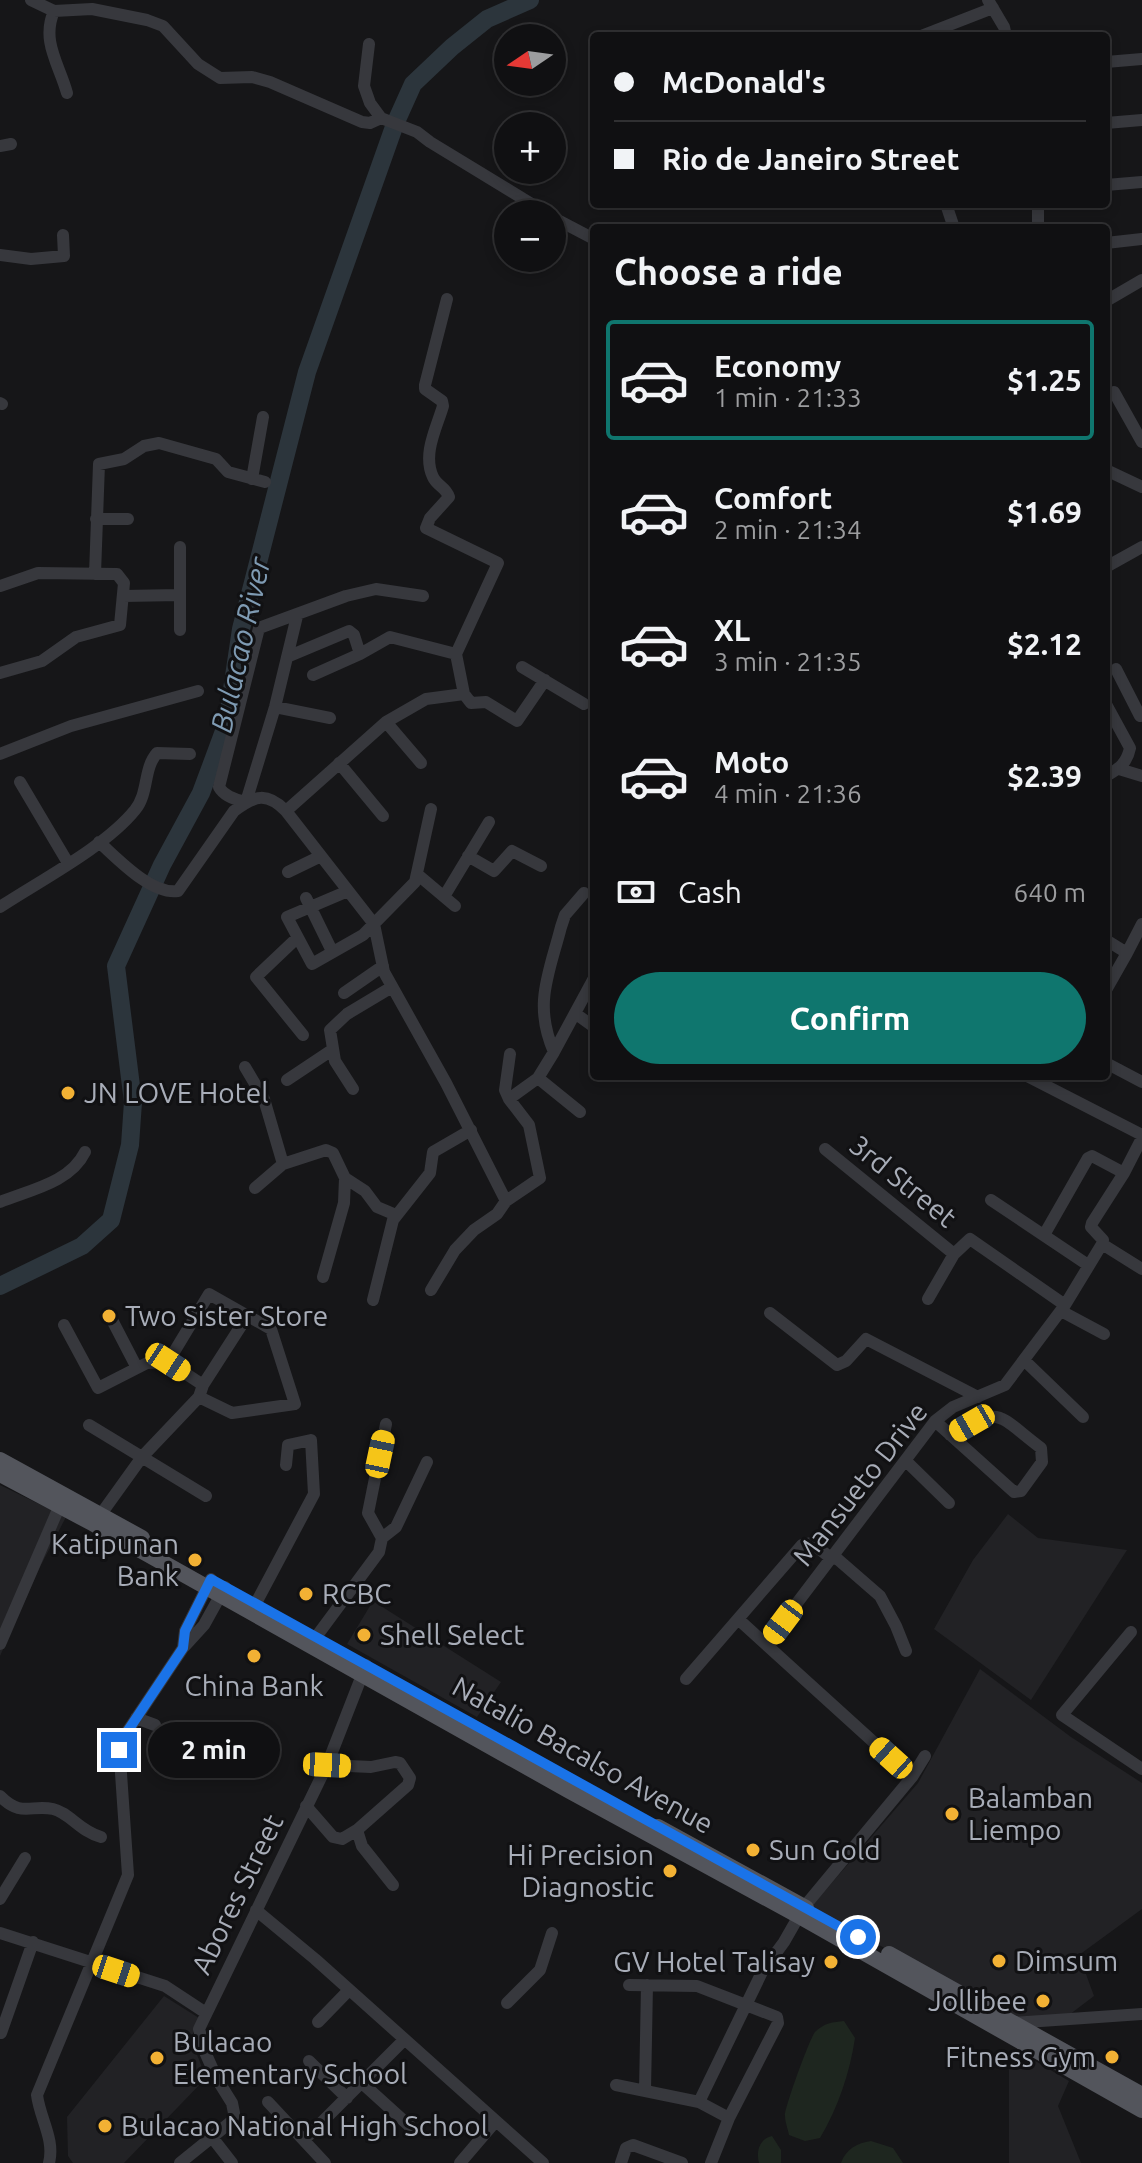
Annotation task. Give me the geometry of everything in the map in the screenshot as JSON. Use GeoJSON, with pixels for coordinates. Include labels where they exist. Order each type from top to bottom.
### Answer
{"type":"FeatureCollection","features":[{"type":"Feature","properties":{"kind":"main road","name":"Natalio Bacalso Avenue"},"geometry":{"type":"LineString","coordinates":[[0,1460],[216,1587],[1008,2028],[1142,2110]]}},
{"type":"Feature","properties":{"kind":"main road","name":"Natalio Bacalso Avenue"},"geometry":{"type":"LineString","coordinates":[[0,1474],[60,1505],[98,1519]]}},
{"type":"Feature","properties":{"kind":"main road","name":"Natalio Bacalso Avenue"},"geometry":{"type":"LineString","coordinates":[[216,1587],[256,1603],[316,1637],[364,1670]]}},
{"type":"Feature","properties":{"kind":"main road","name":"Natalio Bacalso Avenue"},"geometry":{"type":"LineString","coordinates":[[1008,2028],[1142,2095]]}},
{"type":"Feature","properties":{"kind":"street"},"geometry":{"type":"LineString","coordinates":[[31,0],[54,11],[92,9],[147,20],[163,26],[198,64],[220,78],[252,77],[270,82],[362,122],[387,119]]}},
{"type":"Feature","properties":{"kind":"street"},"geometry":{"type":"LineString","coordinates":[[929,32],[991,2],[1005,32]]}},
{"type":"Feature","properties":{"kind":"street"},"geometry":{"type":"LineString","coordinates":[[54,11],[48,26],[49,43],[67,93]]}},
{"type":"Feature","properties":{"kind":"street"},"geometry":{"type":"LineString","coordinates":[[369,44],[364,86],[367,97],[387,119],[417,132],[526,200]]}},
{"type":"Feature","properties":{"kind":"street"},"geometry":{"type":"LineString","coordinates":[[1110,62],[1142,59]]}},
{"type":"Feature","properties":{"kind":"street"},"geometry":{"type":"LineString","coordinates":[[1110,123],[1142,120]]}},
{"type":"Feature","properties":{"kind":"street"},"geometry":{"type":"LineString","coordinates":[[1110,185],[1142,182]]}},
{"type":"Feature","properties":{"kind":"street"},"geometry":{"type":"LineString","coordinates":[[566,224],[590,237]]}},
{"type":"Feature","properties":{"kind":"street"},"geometry":{"type":"LineString","coordinates":[[0,255],[31,259],[64,256],[63,235]]}},
{"type":"Feature","properties":{"kind":"street"},"geometry":{"type":"LineString","coordinates":[[1110,243],[1142,239]]}},
{"type":"Feature","properties":{"kind":"street"},"geometry":{"type":"LineString","coordinates":[[1110,299],[1142,280]]}},
{"type":"Feature","properties":{"kind":"street"},"geometry":{"type":"LineString","coordinates":[[447,299],[425,389],[442,401],[443,406],[431,437],[431,468],[433,477],[446,489],[449,497],[430,518],[426,528],[498,563],[456,654],[464,694],[471,703],[486,702],[517,721],[545,680]]}},
{"type":"Feature","properties":{"kind":"street"},"geometry":{"type":"LineString","coordinates":[[1114,392],[1142,442]]}},
{"type":"Feature","properties":{"kind":"street"},"geometry":{"type":"LineString","coordinates":[[95,574],[99,464],[124,459],[152,443],[190,450],[216,459],[228,472],[259,480],[263,417]]}},
{"type":"Feature","properties":{"kind":"street"},"geometry":{"type":"LineString","coordinates":[[1110,471],[1141,483]]}},
{"type":"Feature","properties":{"kind":"street"},"geometry":{"type":"LineString","coordinates":[[96,519],[128,519]]}},
{"type":"Feature","properties":{"kind":"street"},"geometry":{"type":"LineString","coordinates":[[180,547],[180,630]]}},
{"type":"Feature","properties":{"kind":"street"},"geometry":{"type":"LineString","coordinates":[[1110,565],[1142,547]]}},
{"type":"Feature","properties":{"kind":"street"},"geometry":{"type":"LineString","coordinates":[[0,586],[38,573],[121,576],[124,583],[122,621],[117,628],[76,637],[42,661],[0,673]]}},
{"type":"Feature","properties":{"kind":"street"},"geometry":{"type":"LineString","coordinates":[[246,802],[223,792],[219,787],[259,628],[346,596],[376,589],[423,596]]}},
{"type":"Feature","properties":{"kind":"street"},"geometry":{"type":"LineString","coordinates":[[123,596],[180,595]]}},
{"type":"Feature","properties":{"kind":"street"},"geometry":{"type":"LineString","coordinates":[[246,802],[275,707],[297,616]]}},
{"type":"Feature","properties":{"kind":"street"},"geometry":{"type":"LineString","coordinates":[[287,657],[349,631],[354,635],[360,654]]}},
{"type":"Feature","properties":{"kind":"street"},"geometry":{"type":"LineString","coordinates":[[313,675],[390,637],[456,654]]}},
{"type":"Feature","properties":{"kind":"street"},"geometry":{"type":"LineString","coordinates":[[522,667],[584,704]]}},
{"type":"Feature","properties":{"kind":"street"},"geometry":{"type":"LineString","coordinates":[[1116,669],[1141,716],[1125,734]]}},
{"type":"Feature","properties":{"kind":"street"},"geometry":{"type":"LineString","coordinates":[[0,754],[71,726],[198,691]]}},
{"type":"Feature","properties":{"kind":"street"},"geometry":{"type":"LineString","coordinates":[[286,811],[386,722],[426,699],[464,694]]}},
{"type":"Feature","properties":{"kind":"street"},"geometry":{"type":"LineString","coordinates":[[275,707],[330,718]]}},
{"type":"Feature","properties":{"kind":"street"},"geometry":{"type":"LineString","coordinates":[[1110,712],[1125,734],[1130,748],[1128,758],[1110,774]]}},
{"type":"Feature","properties":{"kind":"street"},"geometry":{"type":"LineString","coordinates":[[386,722],[421,763]]}},
{"type":"Feature","properties":{"kind":"street"},"geometry":{"type":"LineString","coordinates":[[0,907],[99,842],[129,817],[144,797],[151,761],[157,753],[190,754]]}},
{"type":"Feature","properties":{"kind":"street"},"geometry":{"type":"LineString","coordinates":[[339,763],[383,816]]}},
{"type":"Feature","properties":{"kind":"street"},"geometry":{"type":"LineString","coordinates":[[1119,769],[1142,776]]}},
{"type":"Feature","properties":{"kind":"street"},"geometry":{"type":"LineString","coordinates":[[20,782],[68,863]]}},
{"type":"Feature","properties":{"kind":"street"},"geometry":{"type":"LineString","coordinates":[[99,842],[134,874],[163,890],[178,891],[234,811],[246,802],[267,797],[273,799],[286,811],[374,924],[383,966],[392,987],[471,1130],[506,1201]]}},
{"type":"Feature","properties":{"kind":"street"},"geometry":{"type":"LineString","coordinates":[[348,891],[308,902],[287,917],[310,963],[314,964],[363,935],[415,882],[431,809]]}},
{"type":"Feature","properties":{"kind":"street"},"geometry":{"type":"LineString","coordinates":[[445,895],[489,822]]}},
{"type":"Feature","properties":{"kind":"street"},"geometry":{"type":"LineString","coordinates":[[468,856],[494,871],[512,851],[541,866]]}},
{"type":"Feature","properties":{"kind":"street"},"geometry":{"type":"LineString","coordinates":[[288,872],[321,856]]}},
{"type":"Feature","properties":{"kind":"street"},"geometry":{"type":"LineString","coordinates":[[417,874],[455,906]]}},
{"type":"Feature","properties":{"kind":"street"},"geometry":{"type":"LineString","coordinates":[[554,1052],[545,1029],[542,1008],[565,915],[584,893]]}},
{"type":"Feature","properties":{"kind":"street"},"geometry":{"type":"LineString","coordinates":[[308,902],[330,947]]}},
{"type":"Feature","properties":{"kind":"street"},"geometry":{"type":"LineString","coordinates":[[1110,983],[1142,924]]}},
{"type":"Feature","properties":{"kind":"street"},"geometry":{"type":"LineString","coordinates":[[297,938],[256,977],[303,1035]]}},
{"type":"Feature","properties":{"kind":"street"},"geometry":{"type":"LineString","coordinates":[[1110,942],[1127,953]]}},
{"type":"Feature","properties":{"kind":"street"},"geometry":{"type":"LineString","coordinates":[[344,993],[383,966]]}},
{"type":"Feature","properties":{"kind":"street"},"geometry":{"type":"LineString","coordinates":[[509,1099],[538,1078],[590,986]]}},
{"type":"Feature","properties":{"kind":"street"},"geometry":{"type":"LineString","coordinates":[[353,1089],[335,1061],[330,1030],[392,987]]}},
{"type":"Feature","properties":{"kind":"street"},"geometry":{"type":"LineString","coordinates":[[576,1014],[590,1024]]}},
{"type":"Feature","properties":{"kind":"street"},"geometry":{"type":"LineString","coordinates":[[287,1080],[332,1050]]}},
{"type":"Feature","properties":{"kind":"street"},"geometry":{"type":"LineString","coordinates":[[431,1290],[455,1250],[474,1230],[540,1176],[529,1125],[505,1090],[510,1054]]}},
{"type":"Feature","properties":{"kind":"street"},"geometry":{"type":"LineString","coordinates":[[1110,1065],[1142,1082]]}},
{"type":"Feature","properties":{"kind":"street"},"geometry":{"type":"LineString","coordinates":[[245,1067],[264,1099],[283,1164]]}},
{"type":"Feature","properties":{"kind":"street"},"geometry":{"type":"LineString","coordinates":[[538,1078],[580,1112]]}},
{"type":"Feature","properties":{"kind":"street"},"geometry":{"type":"LineString","coordinates":[[1035,1080],[1142,1137],[1091,1227],[1103,1240],[1102,1244],[1142,1269]]}},
{"type":"Feature","properties":{"kind":"street"},"geometry":{"type":"LineString","coordinates":[[373,1300],[396,1215],[430,1173],[433,1152],[471,1130]]}},
{"type":"Feature","properties":{"kind":"street","name":"3rd Street"},"geometry":{"type":"LineString","coordinates":[[825,1149],[954,1254],[966,1240],[973,1240],[1063,1308]]}},
{"type":"Feature","properties":{"kind":"street"},"geometry":{"type":"LineString","coordinates":[[255,1188],[283,1164],[326,1150],[333,1153],[345,1178],[342,1212],[323,1277]]}},
{"type":"Feature","properties":{"kind":"street"},"geometry":{"type":"LineString","coordinates":[[0,1202],[58,1180],[85,1152]]}},
{"type":"Feature","properties":{"kind":"street"},"geometry":{"type":"LineString","coordinates":[[1044,1235],[1090,1156],[1124,1173]]}},
{"type":"Feature","properties":{"kind":"street"},"geometry":{"type":"LineString","coordinates":[[345,1178],[365,1191],[377,1207],[396,1215]]}},
{"type":"Feature","properties":{"kind":"street"},"geometry":{"type":"LineString","coordinates":[[991,1200],[1088,1265]]}},
{"type":"Feature","properties":{"kind":"street","name":"Mansueto Drive"},"geometry":{"type":"LineString","coordinates":[[766,1644],[935,1421],[953,1407],[1005,1385],[1063,1308],[1102,1244]]}},
{"type":"Feature","properties":{"kind":"street"},"geometry":{"type":"LineString","coordinates":[[928,1299],[954,1254]]}},
{"type":"Feature","properties":{"kind":"street"},"geometry":{"type":"LineString","coordinates":[[64,1325],[98,1388],[147,1363],[168,1362],[232,1413],[295,1404],[271,1329],[209,1294],[168,1362]]}},
{"type":"Feature","properties":{"kind":"street"},"geometry":{"type":"LineString","coordinates":[[1063,1308],[1104,1334]]}},
{"type":"Feature","properties":{"kind":"street"},"geometry":{"type":"LineString","coordinates":[[770,1313],[837,1365],[846,1361],[863,1340],[869,1339],[978,1397]]}},
{"type":"Feature","properties":{"kind":"street"},"geometry":{"type":"LineString","coordinates":[[98,1519],[142,1457],[201,1391],[248,1315]]}},
{"type":"Feature","properties":{"kind":"street"},"geometry":{"type":"LineString","coordinates":[[110,1316],[137,1368]]}},
{"type":"Feature","properties":{"kind":"street"},"geometry":{"type":"LineString","coordinates":[[1025,1361],[1083,1417]]}},
{"type":"Feature","properties":{"kind":"street"},"geometry":{"type":"LineString","coordinates":[[935,1421],[950,1435],[1018,1493],[1039,1469],[1043,1451],[1000,1416],[989,1415],[950,1435]]}},
{"type":"Feature","properties":{"kind":"street"},"geometry":{"type":"LineString","coordinates":[[382,1538],[368,1513],[386,1424]]}},
{"type":"Feature","properties":{"kind":"street"},"geometry":{"type":"LineString","coordinates":[[89,1425],[206,1496]]}},
{"type":"Feature","properties":{"kind":"street"},"geometry":{"type":"LineString","coordinates":[[256,1603],[314,1494],[311,1440],[288,1445],[286,1465]]}},
{"type":"Feature","properties":{"kind":"street"},"geometry":{"type":"LineString","coordinates":[[906,1461],[949,1503]]}},
{"type":"Feature","properties":{"kind":"street"},"geometry":{"type":"LineString","coordinates":[[316,1637],[376,1559],[382,1538],[396,1527],[427,1462]]}},
{"type":"Feature","properties":{"kind":"street"},"geometry":{"type":"LineString","coordinates":[[0,1644],[60,1505]]}},
{"type":"Feature","properties":{"kind":"street"},"geometry":{"type":"LineString","coordinates":[[686,1679],[770,1579],[802,1545],[812,1543],[880,1596],[906,1651]]}},
{"type":"Feature","properties":{"kind":"street"},"geometry":{"type":"LineString","coordinates":[[49,2163],[53,2145],[40,2115],[37,2095],[128,1875],[119,1750],[123,1738],[183,1648],[185,1631],[216,1587]]}},
{"type":"Feature","properties":{"kind":"street"},"geometry":{"type":"LineString","coordinates":[[738,1619],[912,1777]]}},
{"type":"Feature","properties":{"kind":"street"},"geometry":{"type":"LineString","coordinates":[[1131,1632],[1062,1715],[1142,1769]]}},
{"type":"Feature","properties":{"kind":"street","name":"Abores Street"},"geometry":{"type":"LineString","coordinates":[[180,2163],[232,2121],[232,2103],[217,2079],[199,2029],[327,1765],[364,1670]]}},
{"type":"Feature","properties":{"kind":"street"},"geometry":{"type":"LineString","coordinates":[[136,1718],[155,1725]]}},
{"type":"Feature","properties":{"kind":"street"},"geometry":{"type":"LineString","coordinates":[[699,2102],[765,1967],[802,1912],[912,1777],[925,1756]]}},
{"type":"Feature","properties":{"kind":"street"},"geometry":{"type":"LineString","coordinates":[[306,1806],[333,1837],[342,1839],[357,1830],[408,1785],[410,1778],[400,1763],[395,1762],[371,1767],[327,1765]]}},
{"type":"Feature","properties":{"kind":"street"},"geometry":{"type":"LineString","coordinates":[[0,1796],[22,1810],[52,1808],[81,1829],[101,1837]]}},
{"type":"Feature","properties":{"kind":"street"},"geometry":{"type":"LineString","coordinates":[[357,1830],[362,1846],[393,1885]]}},
{"type":"Feature","properties":{"kind":"street"},"geometry":{"type":"LineString","coordinates":[[0,1899],[25,1858]]}},
{"type":"Feature","properties":{"kind":"street"},"geometry":{"type":"LineString","coordinates":[[256,1910],[543,2163]]}},
{"type":"Feature","properties":{"kind":"street"},"geometry":{"type":"LineString","coordinates":[[0,1933],[165,1986],[206,2013]]}},
{"type":"Feature","properties":{"kind":"street"},"geometry":{"type":"LineString","coordinates":[[507,2003],[540,1970],[552,1933]]}},
{"type":"Feature","properties":{"kind":"street"},"geometry":{"type":"LineString","coordinates":[[1,2033],[33,1942]]}},
{"type":"Feature","properties":{"kind":"street"},"geometry":{"type":"LineString","coordinates":[[629,1985],[697,1986],[775,2014],[778,2023],[729,2118],[711,2163]]}},
{"type":"Feature","properties":{"kind":"street"},"geometry":{"type":"LineString","coordinates":[[645,2091],[647,1985]]}},
{"type":"Feature","properties":{"kind":"street"},"geometry":{"type":"LineString","coordinates":[[318,2022],[349,1990]]}},
{"type":"Feature","properties":{"kind":"street"},"geometry":{"type":"LineString","coordinates":[[1008,2028],[1142,2014]]}},
{"type":"Feature","properties":{"kind":"street"},"geometry":{"type":"LineString","coordinates":[[305,2139],[404,2040]]}},
{"type":"Feature","properties":{"kind":"street"},"geometry":{"type":"LineString","coordinates":[[309,2061],[347,2098]]}},
{"type":"Feature","properties":{"kind":"street"},"geometry":{"type":"LineString","coordinates":[[362,2083],[415,2131]]}},
{"type":"Feature","properties":{"kind":"street"},"geometry":{"type":"LineString","coordinates":[[616,2085],[699,2102],[729,2118]]}},
{"type":"Feature","properties":{"kind":"street"},"geometry":{"type":"LineString","coordinates":[[268,2102],[325,2163]]}},
{"type":"Feature","properties":{"kind":"street"},"geometry":{"type":"LineString","coordinates":[[460,2163],[495,2122]]}},
{"type":"Feature","properties":{"kind":"street"},"geometry":{"type":"LineString","coordinates":[[211,2136],[232,2163]]}},
{"type":"Feature","properties":{"kind":"street"},"geometry":{"type":"LineString","coordinates":[[621,2163],[630,2145],[655,2159],[682,2163]]}},
{"type":"Feature","properties":{"kind":"shaded area"},"geometry":{"type":"Polygon","coordinates":[[[0,1485],[66,1517],[0,1656],[0,1485]]]}},
{"type":"Feature","properties":{"kind":"shaded area"},"geometry":{"type":"Polygon","coordinates":[[[1008,1514],[1038,1538],[1127,1550],[1031,1700],[934,1629],[973,1560],[1008,1514]]]}},
{"type":"Feature","properties":{"kind":"shaded area"},"geometry":{"type":"Polygon","coordinates":[[[373,1601],[501,1682],[477,1717],[347,1644],[373,1601]]]}},
{"type":"Feature","properties":{"kind":"shaded area"},"geometry":{"type":"Polygon","coordinates":[[[980,1669],[1071,1737],[1142,1783],[1142,1909],[1079,1955],[1094,1996],[1065,2018],[1010,2018],[811,1907],[918,1783],[980,1669]]]}},
{"type":"Feature","properties":{"kind":"shaded area","name":"Bulacao Elementary School"},"geometry":{"type":"Polygon","coordinates":[[[164,1996],[199,2018],[191,2039],[206,2078],[124,2163],[73,2163],[68,2156],[67,2117],[164,1996]]]}},
{"type":"Feature","properties":{"kind":"shaded area"},"geometry":{"type":"Polygon","coordinates":[[[844,2021],[855,2038],[838,2102],[820,2138],[805,2141],[789,2135],[786,2111],[812,2037],[825,2025],[844,2021]]]}},
{"type":"Feature","properties":{"kind":"shaded area"},"geometry":{"type":"Polygon","coordinates":[[[1015,2049],[1069,2081],[1058,2106],[1081,2163],[1009,2163],[1009,2070],[1015,2049]]]}},
{"type":"Feature","properties":{"kind":"shaded area"},"geometry":{"type":"Polygon","coordinates":[[[772,2136],[781,2150],[781,2163],[759,2163],[760,2146],[772,2136]]]}},
{"type":"Feature","properties":{"kind":"shaded area"},"geometry":{"type":"Polygon","coordinates":[[[871,2141],[893,2148],[903,2163],[841,2163],[853,2148],[871,2141]]]}},
{"type":"Feature","properties":{"kind":"waterway","name":"Bulacao River"},"geometry":{"type":"LineString","coordinates":[[0,1286],[82,1246],[111,1220],[130,1145],[133,1102],[116,966],[162,865],[201,793],[227,723],[241,629],[307,372],[395,124],[413,84],[452,47],[487,19],[530,0]]}},
{"type":"Feature","properties":{"kind":"place","name":"JN LOVE Hotel"},"geometry":{"type":"Point","coordinates":[68,1093]}},
{"type":"Feature","properties":{"kind":"place","name":"Two Sister Store"},"geometry":{"type":"Point","coordinates":[109,1316]}},
{"type":"Feature","properties":{"kind":"place","name":"Katipunan Bank"},"geometry":{"type":"Point","coordinates":[195,1560]}},
{"type":"Feature","properties":{"kind":"place","name":"RCBC"},"geometry":{"type":"Point","coordinates":[306,1594]}},
{"type":"Feature","properties":{"kind":"place","name":"Shell Select"},"geometry":{"type":"Point","coordinates":[364,1635]}},
{"type":"Feature","properties":{"kind":"place","name":"China Bank"},"geometry":{"type":"Point","coordinates":[254,1656]}},
{"type":"Feature","properties":{"kind":"place","name":"Balamban Liempo"},"geometry":{"type":"Point","coordinates":[952,1814]}},
{"type":"Feature","properties":{"kind":"place","name":"Sun Gold"},"geometry":{"type":"Point","coordinates":[753,1850]}},
{"type":"Feature","properties":{"kind":"place","name":"Hi Precision Diagnostic"},"geometry":{"type":"Point","coordinates":[670,1871]}},
{"type":"Feature","properties":{"kind":"place","name":"Dimsum"},"geometry":{"type":"Point","coordinates":[999,1961]}},
{"type":"Feature","properties":{"kind":"place","name":"GV Hotel Talisay"},"geometry":{"type":"Point","coordinates":[831,1962]}},
{"type":"Feature","properties":{"kind":"place","name":"Jollibee"},"geometry":{"type":"Point","coordinates":[1043,2001]}},
{"type":"Feature","properties":{"kind":"place","name":"Fitness Gym"},"geometry":{"type":"Point","coordinates":[1112,2057]}},
{"type":"Feature","properties":{"kind":"place","name":"Bulacao Elementary School"},"geometry":{"type":"Point","coordinates":[157,2058]}},
{"type":"Feature","properties":{"kind":"place","name":"Bulacao National High School"},"geometry":{"type":"Point","coordinates":[105,2126]}},
{"type":"Feature","properties":{"kind":"route"},"geometry":{"type":"LineString","coordinates":[[119,1750],[123,1738],[183,1648],[190,1618],[211,1579],[858,1937]]}}]}
